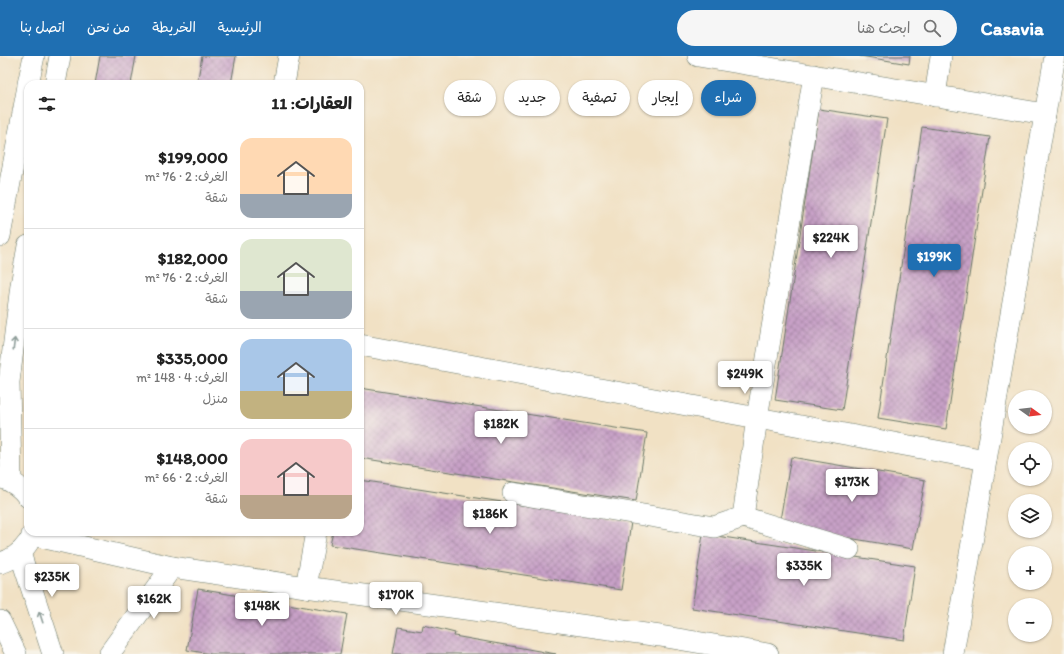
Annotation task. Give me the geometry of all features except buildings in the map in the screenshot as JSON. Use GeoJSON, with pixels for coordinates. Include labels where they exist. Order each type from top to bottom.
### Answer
{"type":"FeatureCollection","features":[{"type":"Feature","properties":{"kind":"street"},"geometry":{"type":"LineString","coordinates":[[29,80],[34,56]]}},
{"type":"Feature","properties":{"kind":"street"},"geometry":{"type":"LineString","coordinates":[[57,80],[60,56]]}},
{"type":"Feature","properties":{"kind":"street"},"geometry":{"type":"LineString","coordinates":[[285,80],[289,56]]}},
{"type":"Feature","properties":{"kind":"street"},"geometry":{"type":"LineString","coordinates":[[698,56],[1045,114]]}},
{"type":"Feature","properties":{"kind":"street"},"geometry":{"type":"LineString","coordinates":[[935,96],[941,56]]}},
{"type":"Feature","properties":{"kind":"street"},"geometry":{"type":"LineString","coordinates":[[953,654],[1055,56]]}},
{"type":"Feature","properties":{"kind":"street"},"geometry":{"type":"LineString","coordinates":[[743,517],[814,76]]}},
{"type":"Feature","properties":{"kind":"street"},"geometry":{"type":"LineString","coordinates":[[0,236],[24,107]]}},
{"type":"Feature","properties":{"kind":"street"},"geometry":{"type":"LineString","coordinates":[[24,292],[9,382],[6,479],[20,487],[24,492]]}},
{"type":"Feature","properties":{"kind":"street"},"geometry":{"type":"LineString","coordinates":[[364,346],[986,460]]}},
{"type":"Feature","properties":{"kind":"street"},"geometry":{"type":"LineString","coordinates":[[513,493],[714,527],[743,517],[849,550]]}},
{"type":"Feature","properties":{"kind":"street"},"geometry":{"type":"LineString","coordinates":[[0,563],[11,559],[20,553],[27,545],[31,536]]}},
{"type":"Feature","properties":{"kind":"street"},"geometry":{"type":"LineString","coordinates":[[40,536],[172,567],[306,587],[658,645],[768,654]]}},
{"type":"Feature","properties":{"kind":"street"},"geometry":{"type":"LineString","coordinates":[[306,587],[315,536]]}},
{"type":"Feature","properties":{"kind":"street"},"geometry":{"type":"LineString","coordinates":[[20,553],[53,654]]}},
{"type":"Feature","properties":{"kind":"street"},"geometry":{"type":"LineString","coordinates":[[109,654],[172,567]]}},
{"type":"Feature","properties":{"kind":"street"},"geometry":{"type":"LineString","coordinates":[[0,621],[16,654]]}}]}
